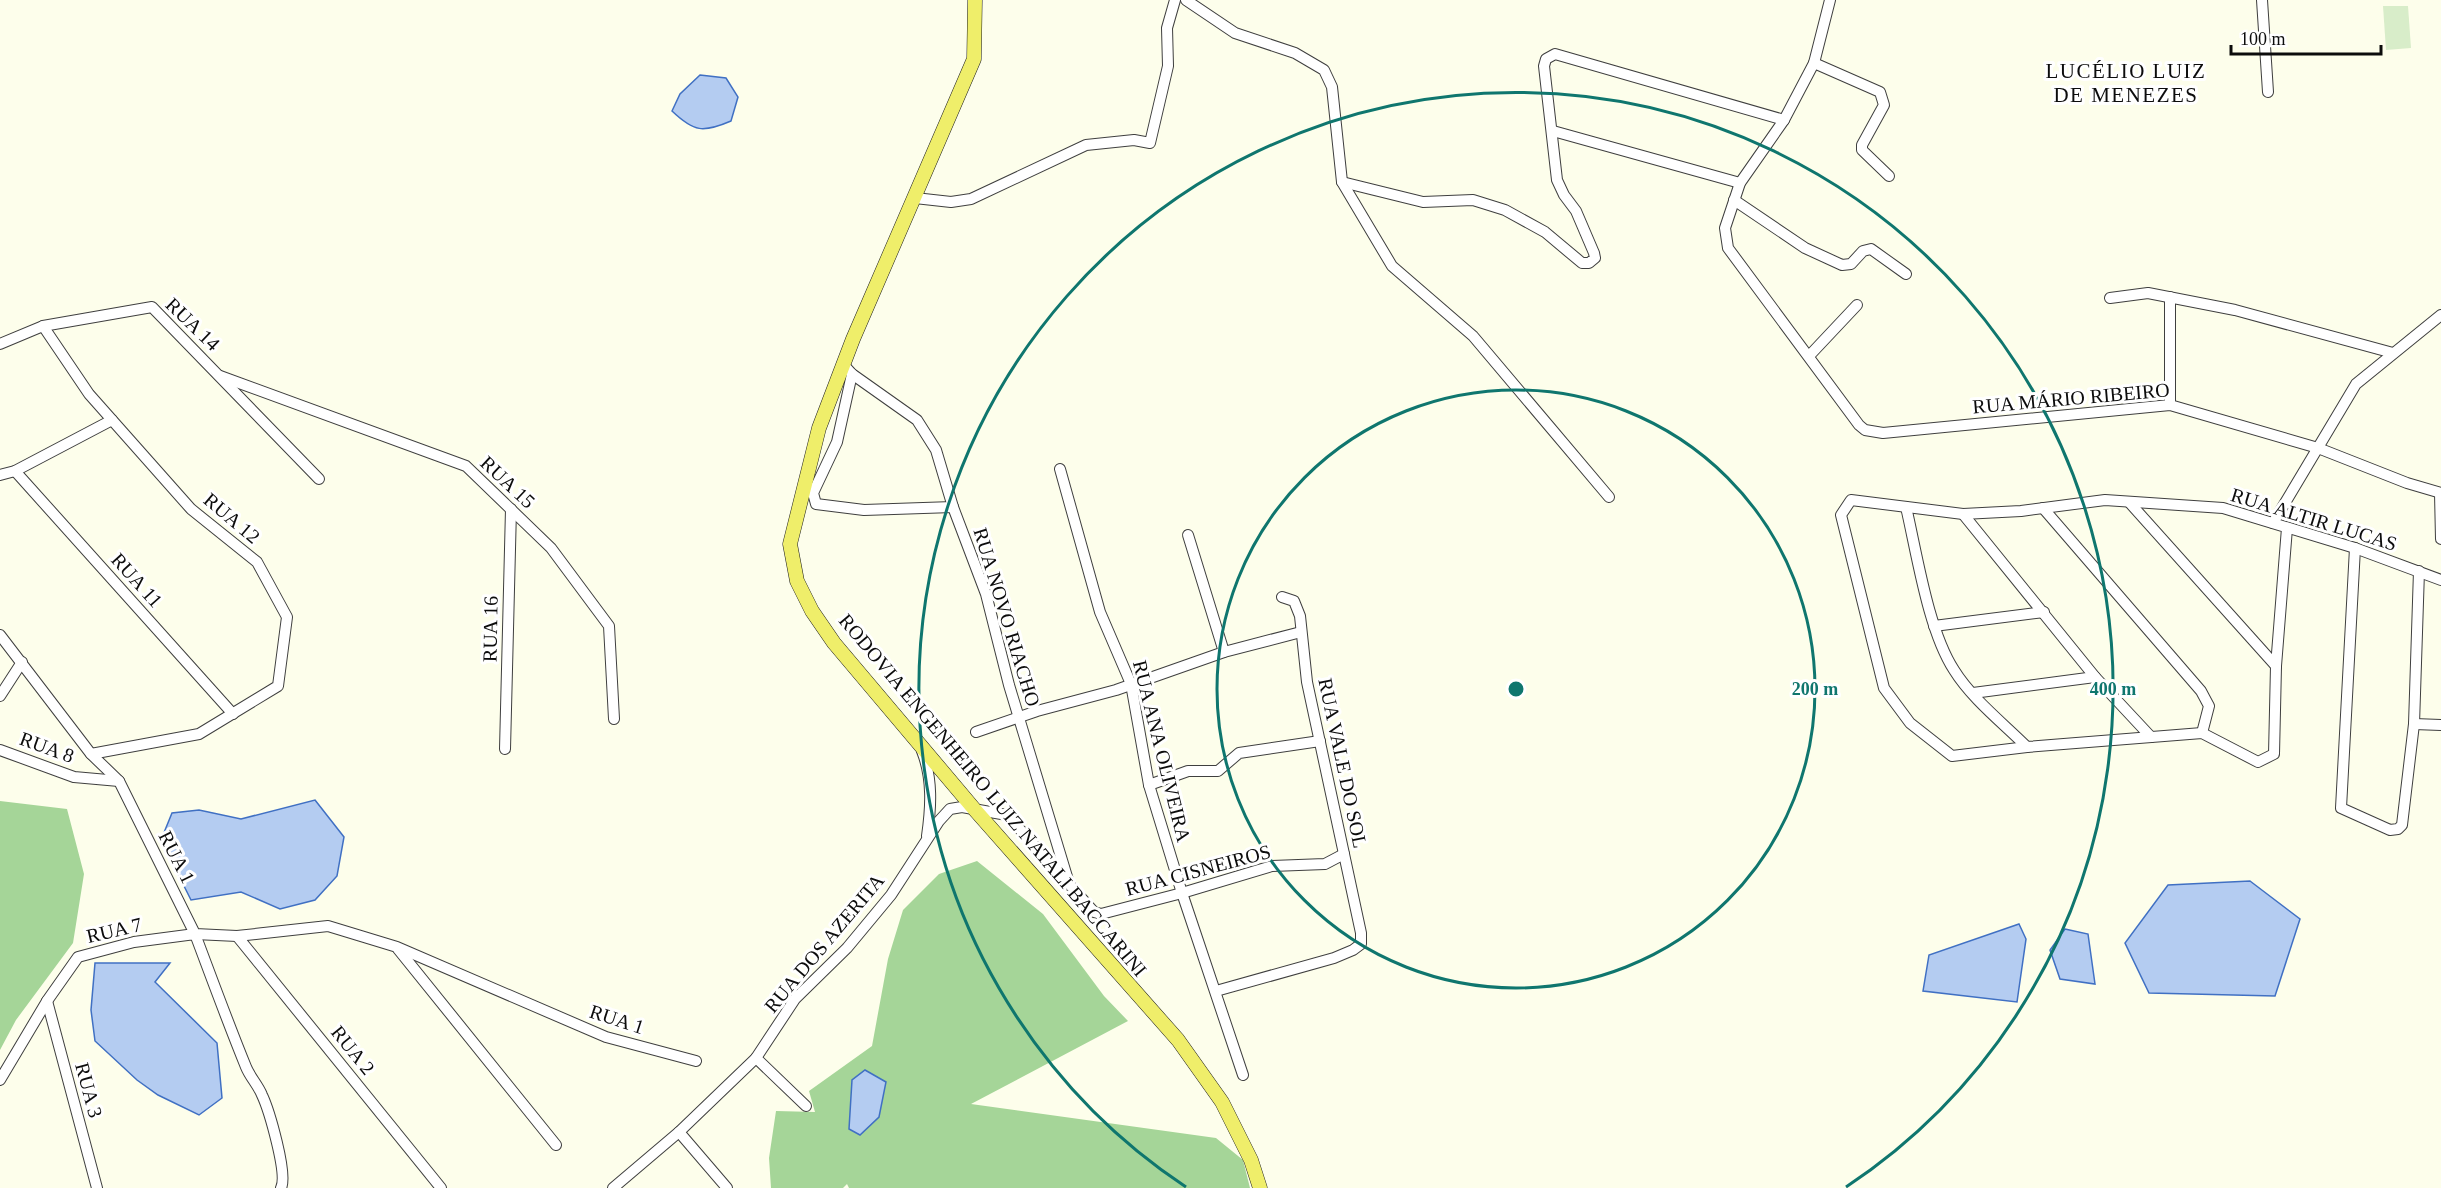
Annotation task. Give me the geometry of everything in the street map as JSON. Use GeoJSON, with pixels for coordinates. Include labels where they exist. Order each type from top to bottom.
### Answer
{"type":"FeatureCollection","features":[{"type":"Feature","properties":{"kind":"main road","name":"RODOVIA ENGENHEIRO LUIZ NATALI BACCARINI"},"geometry":{"type":"LineString","coordinates":[[975,0],[974,59],[915,198],[848,369],[819,428],[790,544],[797,581],[812,610],[834,643],[975,810],[1178,1040],[1222,1102],[1251,1160],[1260,1188]]}},
{"type":"Feature","properties":{"kind":"street"},"geometry":{"type":"LineString","coordinates":[[915,198],[951,202],[970,199],[1086,145],[1134,140],[1150,143],[1168,66],[1167,28],[1175,0]]}},
{"type":"Feature","properties":{"kind":"street"},"geometry":{"type":"LineString","coordinates":[[1186,0],[1235,33],[1295,53],[1324,70],[1332,87],[1342,182],[1392,266],[1473,336],[1610,497]]}},
{"type":"Feature","properties":{"kind":"street"},"geometry":{"type":"LineString","coordinates":[[1830,0],[1814,63],[1784,120],[1740,183],[1725,228],[1728,248],[1809,356],[1857,305]]}},
{"type":"Feature","properties":{"kind":"street"},"geometry":{"type":"LineString","coordinates":[[2262,0],[2268,92]]}},
{"type":"Feature","properties":{"kind":"street"},"geometry":{"type":"LineString","coordinates":[[1342,182],[1423,202],[1473,200],[1505,210],[1545,232],[1582,263],[1589,263],[1594,258],[1594,253],[1576,212],[1557,180],[1544,66],[1546,59],[1555,54],[1784,120]]}},
{"type":"Feature","properties":{"kind":"street"},"geometry":{"type":"LineString","coordinates":[[1814,63],[1880,92],[1884,105],[1862,145],[1862,150],[1889,176]]}},
{"type":"Feature","properties":{"kind":"street"},"geometry":{"type":"LineString","coordinates":[[1553,131],[1740,183]]}},
{"type":"Feature","properties":{"kind":"street"},"geometry":{"type":"LineString","coordinates":[[1734,200],[1805,248],[1842,265],[1851,264],[1863,251],[1871,249],[1906,274]]}},
{"type":"Feature","properties":{"kind":"street"},"geometry":{"type":"LineString","coordinates":[[2110,298],[2148,293],[2170,297],[2235,310],[2393,353]]}},
{"type":"Feature","properties":{"kind":"street"},"geometry":{"type":"LineString","coordinates":[[2170,297],[2170,405]]}},
{"type":"Feature","properties":{"kind":"street","name":"RUA 14"},"geometry":{"type":"LineString","coordinates":[[0,344],[43,326],[152,306],[319,479]]}},
{"type":"Feature","properties":{"kind":"street"},"geometry":{"type":"LineString","coordinates":[[2273,523],[2356,384],[2441,315]]}},
{"type":"Feature","properties":{"kind":"street","name":"RUA 12"},"geometry":{"type":"LineString","coordinates":[[43,326],[90,394],[191,508],[257,562],[287,617],[278,686],[200,734],[91,754]]}},
{"type":"Feature","properties":{"kind":"street","name":"RUA MÁRIO RIBEIRO"},"geometry":{"type":"LineString","coordinates":[[1809,356],[1865,430],[1883,433],[2170,405],[2318,447],[2407,483],[2440,493]]}},
{"type":"Feature","properties":{"kind":"street"},"geometry":{"type":"LineString","coordinates":[[848,369],[837,442],[813,493],[816,504],[864,510],[953,507]]}},
{"type":"Feature","properties":{"kind":"street","name":"RUA NOVO RIACHO"},"geometry":{"type":"LineString","coordinates":[[848,369],[917,420],[936,450],[953,507],[986,594],[1019,718],[1069,883]]}},
{"type":"Feature","properties":{"kind":"street","name":"RUA 15"},"geometry":{"type":"LineString","coordinates":[[220,375],[466,466],[551,548],[609,626],[614,720]]}},
{"type":"Feature","properties":{"kind":"street"},"geometry":{"type":"LineString","coordinates":[[0,475],[15,471],[112,420]]}},
{"type":"Feature","properties":{"kind":"street","name":"RUA ANA OLIVEIRA"},"geometry":{"type":"LineString","coordinates":[[1060,469],[1100,612],[1131,684],[1149,785],[1182,893],[1243,1075]]}},
{"type":"Feature","properties":{"kind":"street","name":"RUA 11"},"geometry":{"type":"LineString","coordinates":[[15,471],[233,714]]}},
{"type":"Feature","properties":{"kind":"street"},"geometry":{"type":"LineString","coordinates":[[2440,493],[2441,539]]}},
{"type":"Feature","properties":{"kind":"street","name":"RUA ALTIR LUCAS"},"geometry":{"type":"LineString","coordinates":[[2027,747],[1952,756],[1910,723],[1884,688],[1841,515],[1851,500],[1963,514],[2021,511],[2105,500],[2223,508],[2355,548],[2441,580]]}},
{"type":"Feature","properties":{"kind":"street"},"geometry":{"type":"LineString","coordinates":[[2129,502],[2276,666]]}},
{"type":"Feature","properties":{"kind":"street"},"geometry":{"type":"LineString","coordinates":[[1906,507],[1934,626],[1953,670],[2027,747],[2202,733],[2258,762],[2274,754],[2276,666],[2287,528]]}},
{"type":"Feature","properties":{"kind":"street"},"geometry":{"type":"LineString","coordinates":[[2043,508],[2201,691],[2209,706],[2202,733]]}},
{"type":"Feature","properties":{"kind":"street","name":"RUA 16"},"geometry":{"type":"LineString","coordinates":[[505,749],[511,509]]}},
{"type":"Feature","properties":{"kind":"street"},"geometry":{"type":"LineString","coordinates":[[1963,514],[2095,677],[2151,737]]}},
{"type":"Feature","properties":{"kind":"street"},"geometry":{"type":"LineString","coordinates":[[1188,535],[1224,651]]}},
{"type":"Feature","properties":{"kind":"street"},"geometry":{"type":"LineString","coordinates":[[2355,548],[2341,808],[2390,830],[2398,829],[2402,825],[2414,724],[2419,571]]}},
{"type":"Feature","properties":{"kind":"street","name":"RUA VALE DO SOL"},"geometry":{"type":"LineString","coordinates":[[1216,991],[1334,958],[1361,944],[1361,933],[1307,682],[1300,616],[1294,601],[1282,597]]}},
{"type":"Feature","properties":{"kind":"street"},"geometry":{"type":"LineString","coordinates":[[1934,626],[2044,612]]}},
{"type":"Feature","properties":{"kind":"street"},"geometry":{"type":"LineString","coordinates":[[976,732],[1131,684],[1224,651],[1301,632]]}},
{"type":"Feature","properties":{"kind":"street","name":"RUA 1"},"geometry":{"type":"LineString","coordinates":[[0,635],[91,754],[119,781],[195,934],[237,936],[328,926],[397,947],[606,1037],[696,1061]]}},
{"type":"Feature","properties":{"kind":"street"},"geometry":{"type":"LineString","coordinates":[[0,696],[22,662]]}},
{"type":"Feature","properties":{"kind":"street"},"geometry":{"type":"LineString","coordinates":[[1973,693],[2095,677]]}},
{"type":"Feature","properties":{"kind":"street"},"geometry":{"type":"LineString","coordinates":[[2414,724],[2441,725]]}},
{"type":"Feature","properties":{"kind":"street"},"geometry":{"type":"LineString","coordinates":[[1149,785],[1188,771],[1218,771],[1239,753],[1320,741]]}},
{"type":"Feature","properties":{"kind":"street"},"geometry":{"type":"LineString","coordinates":[[919,744],[927,763],[931,805],[927,840]]}},
{"type":"Feature","properties":{"kind":"street","name":"RUA 8"},"geometry":{"type":"LineString","coordinates":[[0,750],[74,777],[119,781]]}},
{"type":"Feature","properties":{"kind":"street","name":"RUA DOS AZERITA"},"geometry":{"type":"LineString","coordinates":[[613,1188],[679,1132],[756,1058],[795,999],[847,948],[891,895],[950,810],[962,807],[975,810]]}},
{"type":"Feature","properties":{"kind":"street"},"geometry":{"type":"LineString","coordinates":[[975,810],[1007,815],[1069,883]]}},
{"type":"Feature","properties":{"kind":"street","name":"RUA CISNEIROS"},"geometry":{"type":"LineString","coordinates":[[1069,883],[1094,912],[1101,914],[1272,866],[1325,864],[1344,854]]}},
{"type":"Feature","properties":{"kind":"street"},"geometry":{"type":"LineString","coordinates":[[195,934],[247,1071],[265,1104],[282,1166],[283,1184],[281,1188]]}},
{"type":"Feature","properties":{"kind":"street","name":"RUA 7"},"geometry":{"type":"LineString","coordinates":[[0,1080],[47,1001],[78,957],[134,942],[195,934]]}},
{"type":"Feature","properties":{"kind":"street","name":"RUA 2"},"geometry":{"type":"LineString","coordinates":[[237,936],[441,1188]]}},
{"type":"Feature","properties":{"kind":"street"},"geometry":{"type":"LineString","coordinates":[[397,947],[556,1145]]}},
{"type":"Feature","properties":{"kind":"street","name":"RUA 3"},"geometry":{"type":"LineString","coordinates":[[47,1001],[97,1188]]}},
{"type":"Feature","properties":{"kind":"street"},"geometry":{"type":"LineString","coordinates":[[756,1058],[806,1106]]}},
{"type":"Feature","properties":{"kind":"street"},"geometry":{"type":"LineString","coordinates":[[679,1132],[727,1188]]}},
{"type":"Feature","properties":{"kind":"green space"},"geometry":{"type":"Polygon","coordinates":[[[2383,6],[2408,6],[2411,48],[2386,50],[2383,6]]]}},
{"type":"Feature","properties":{"kind":"green space"},"geometry":{"type":"Polygon","coordinates":[[[0,801],[67,809],[84,874],[73,943],[16,1020],[0,1050],[0,801]]]}},
{"type":"Feature","properties":{"kind":"green space"},"geometry":{"type":"Polygon","coordinates":[[[977,861],[1043,914],[1104,996],[1128,1021],[971,1104],[1216,1138],[1243,1160],[1250,1188],[849,1188],[847,1184],[843,1188],[771,1188],[769,1158],[776,1111],[815,1112],[809,1091],[872,1046],[888,959],[903,910],[939,874],[977,861]]]}},
{"type":"Feature","properties":{"kind":"water"},"geometry":{"type":"Polygon","coordinates":[[[700,75],[726,78],[738,97],[731,121],[706,129],[693,127],[672,111],[680,94],[700,75]]]}},
{"type":"Feature","properties":{"kind":"water"},"geometry":{"type":"Polygon","coordinates":[[[315,800],[344,837],[337,876],[315,900],[280,909],[241,892],[191,900],[161,840],[172,813],[199,810],[241,819],[315,800]]]}},
{"type":"Feature","properties":{"kind":"water"},"geometry":{"type":"Polygon","coordinates":[[[2250,881],[2300,919],[2275,996],[2149,993],[2125,943],[2168,885],[2250,881]]]}},
{"type":"Feature","properties":{"kind":"water"},"geometry":{"type":"Polygon","coordinates":[[[2019,924],[2026,939],[2017,1002],[1923,991],[1929,955],[2019,924]]]}},
{"type":"Feature","properties":{"kind":"water"},"geometry":{"type":"Polygon","coordinates":[[[2065,929],[2088,934],[2095,984],[2060,979],[2050,950],[2065,929]]]}},
{"type":"Feature","properties":{"kind":"water"},"geometry":{"type":"Polygon","coordinates":[[[95,963],[170,963],[155,982],[217,1043],[222,1098],[199,1115],[158,1095],[137,1080],[95,1041],[91,1010],[95,963]]]}},
{"type":"Feature","properties":{"kind":"water"},"geometry":{"type":"Polygon","coordinates":[[[865,1070],[886,1082],[879,1117],[860,1135],[849,1129],[852,1080],[865,1070]]]}},
{"type":"Feature","properties":{"kind":"district","name":"LUCÉLIO LUIZ DE MENEZES"},"geometry":{"type":"Point","coordinates":[2126,83]}}]}
